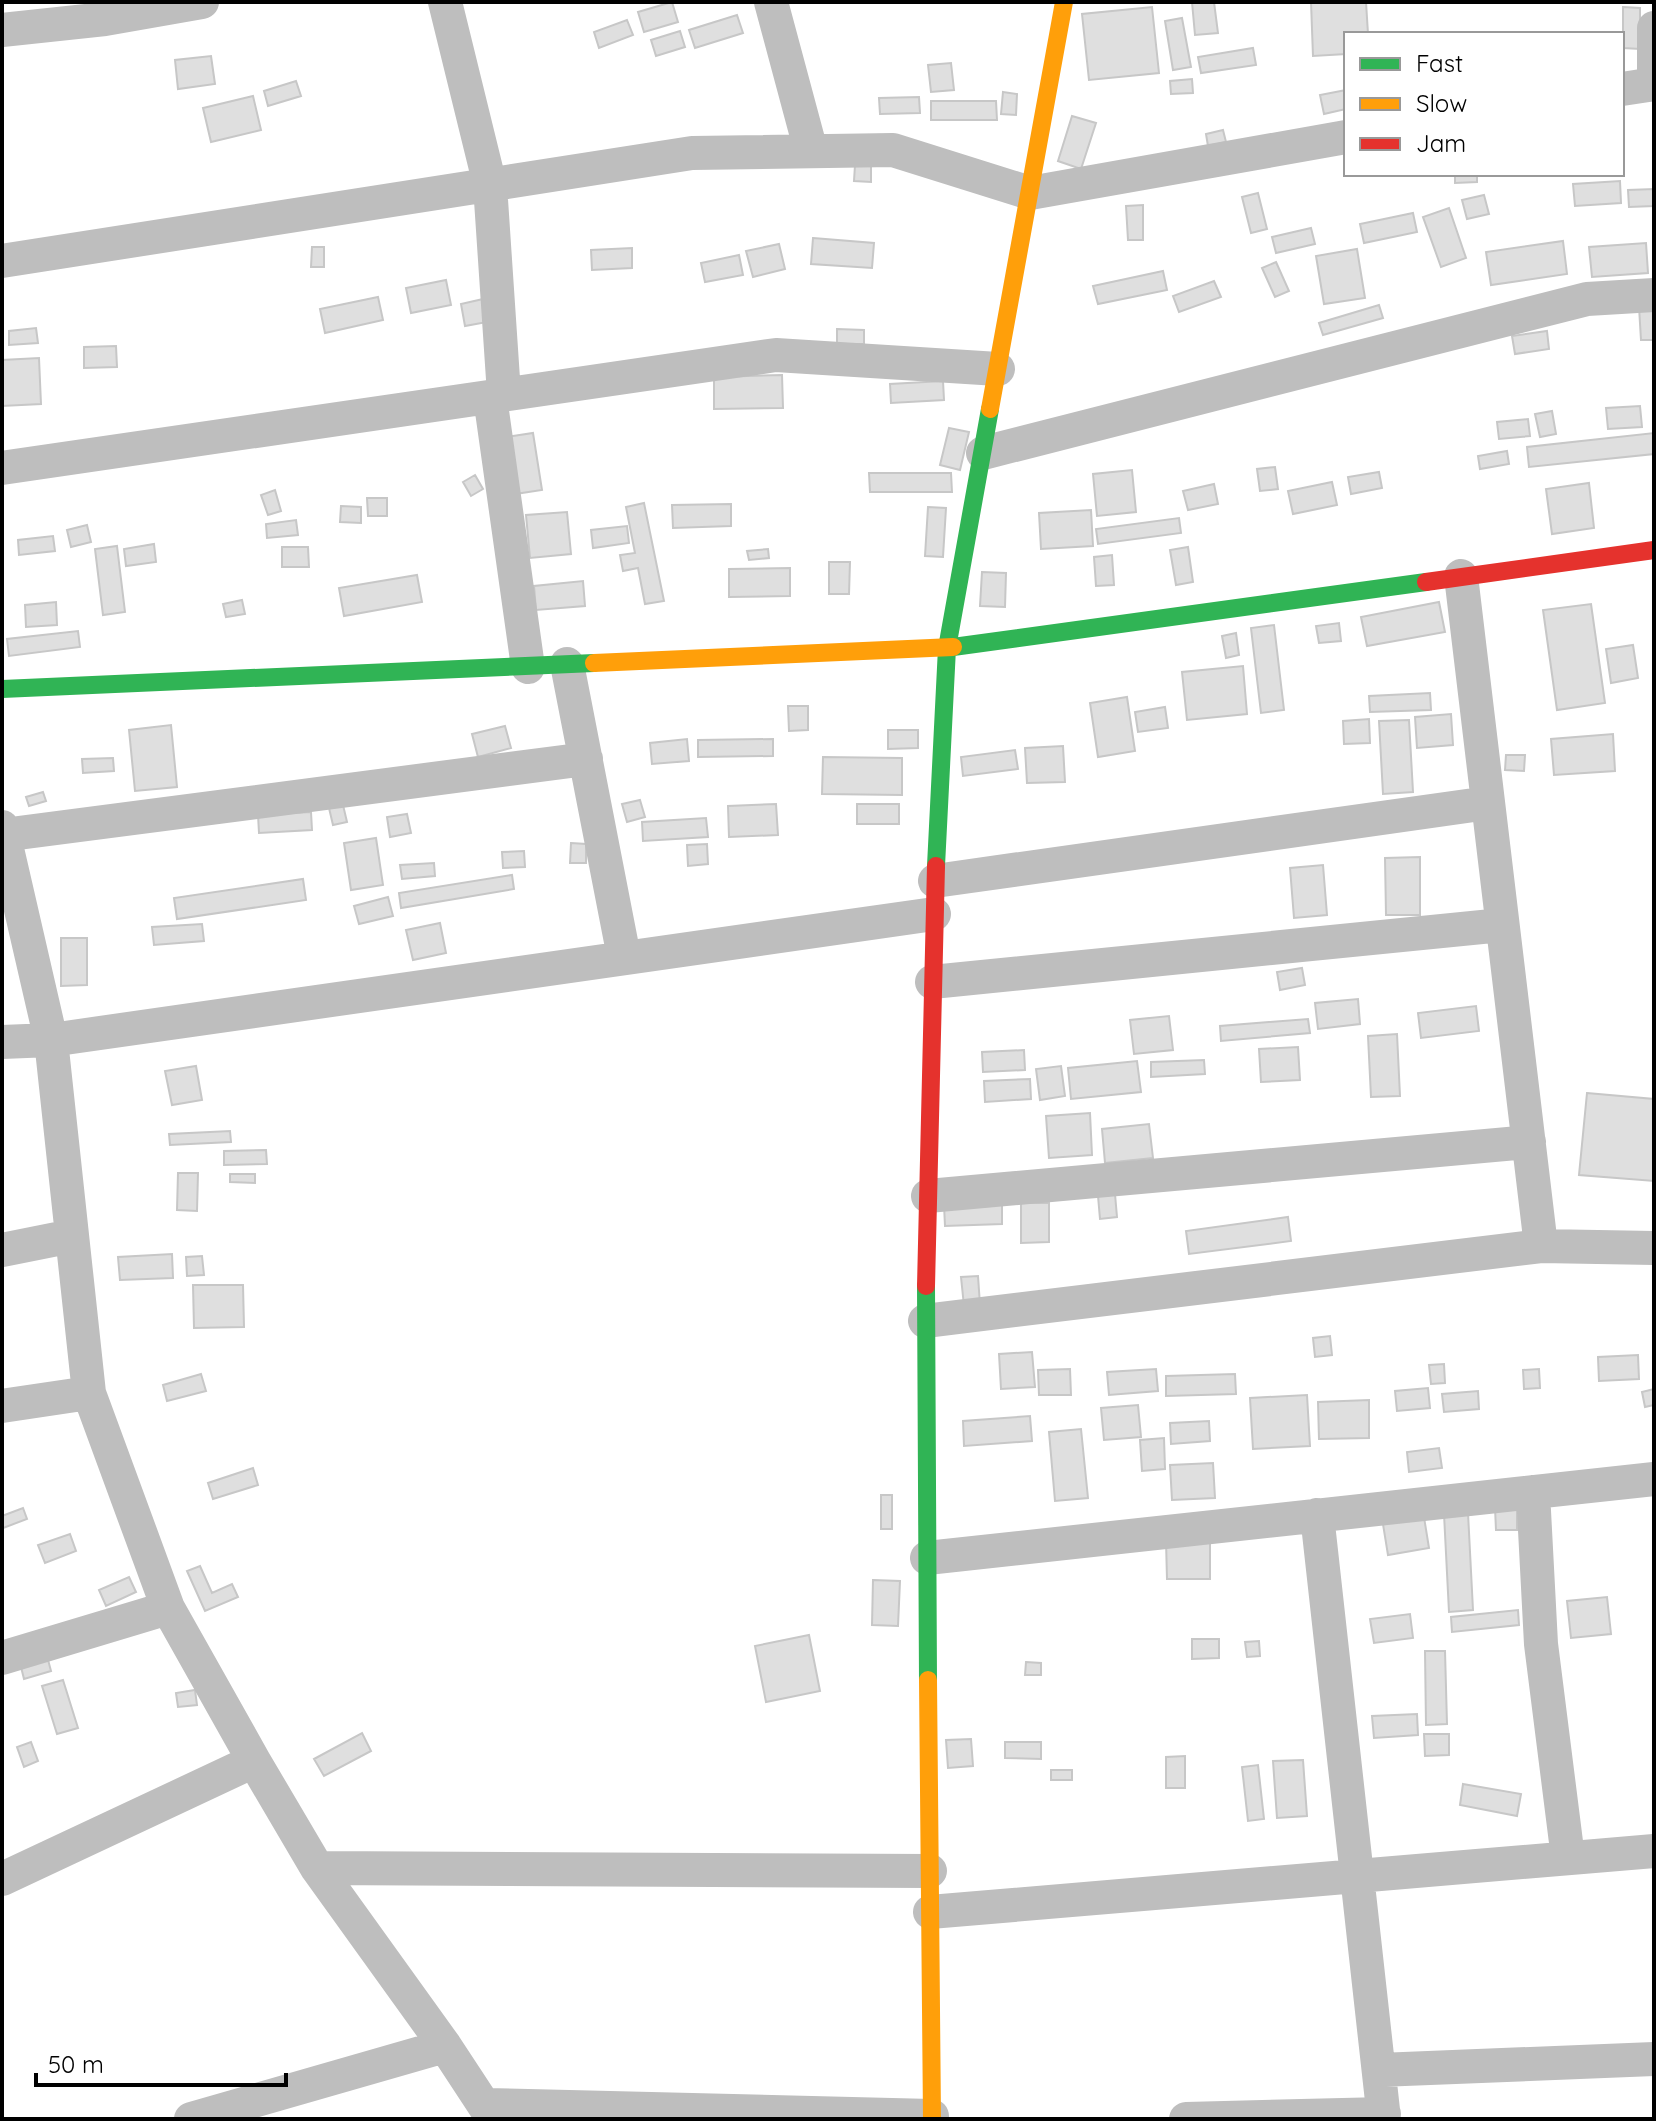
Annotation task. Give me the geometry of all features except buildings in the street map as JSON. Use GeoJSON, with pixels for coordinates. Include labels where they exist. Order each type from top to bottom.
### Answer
{"type":"FeatureCollection","features":[{"type":"Feature","properties":{"kind":"street"},"geometry":{"type":"LineString","coordinates":[[2,30],[105,19],[202,2]]}},
{"type":"Feature","properties":{"kind":"street"},"geometry":{"type":"LineString","coordinates":[[445,2],[490,185],[497,396],[528,667]]}},
{"type":"Feature","properties":{"kind":"street"},"geometry":{"type":"LineString","coordinates":[[771,2],[811,151]]}},
{"type":"Feature","properties":{"kind":"street"},"geometry":{"type":"LineString","coordinates":[[586,759],[3,831],[51,1040],[89,1393],[168,1608],[317,1868],[489,2112],[932,2117],[925,1321],[934,898],[947,648],[1064,2]]}},
{"type":"Feature","properties":{"kind":"street"},"geometry":{"type":"LineString","coordinates":[[1624,89],[1654,84],[1654,28]]}},
{"type":"Feature","properties":{"kind":"street"},"geometry":{"type":"LineString","coordinates":[[2,261],[692,153],[893,150],[1030,193],[1344,137]]}},
{"type":"Feature","properties":{"kind":"street"},"geometry":{"type":"LineString","coordinates":[[983,453],[1587,299],[1654,295]]}},
{"type":"Feature","properties":{"kind":"street"},"geometry":{"type":"LineString","coordinates":[[2,468],[776,355],[998,369]]}},
{"type":"Feature","properties":{"kind":"street"},"geometry":{"type":"LineString","coordinates":[[2,689],[947,648],[1654,550]]}},
{"type":"Feature","properties":{"kind":"street"},"geometry":{"type":"LineString","coordinates":[[1461,576],[1541,1246]]}},
{"type":"Feature","properties":{"kind":"street"},"geometry":{"type":"LineString","coordinates":[[567,664],[624,957]]}},
{"type":"Feature","properties":{"kind":"street"},"geometry":{"type":"LineString","coordinates":[[2,1042],[51,1040],[624,957],[934,898],[1488,803]]}},
{"type":"Feature","properties":{"kind":"street"},"geometry":{"type":"LineString","coordinates":[[932,982],[1502,925]]}},
{"type":"Feature","properties":{"kind":"street"},"geometry":{"type":"LineString","coordinates":[[928,1196],[1529,1142]]}},
{"type":"Feature","properties":{"kind":"street"},"geometry":{"type":"LineString","coordinates":[[2,1250],[72,1236]]}},
{"type":"Feature","properties":{"kind":"street"},"geometry":{"type":"LineString","coordinates":[[925,1321],[1541,1246],[1654,1248]]}},
{"type":"Feature","properties":{"kind":"street"},"geometry":{"type":"LineString","coordinates":[[2,1406],[89,1393]]}},
{"type":"Feature","properties":{"kind":"street"},"geometry":{"type":"LineString","coordinates":[[927,1558],[1654,1479]]}},
{"type":"Feature","properties":{"kind":"street"},"geometry":{"type":"LineString","coordinates":[[1533,1492],[1541,1644],[1568,1858]]}},
{"type":"Feature","properties":{"kind":"street"},"geometry":{"type":"LineString","coordinates":[[1186,2119],[1384,2116],[1317,1515]]}},
{"type":"Feature","properties":{"kind":"street"},"geometry":{"type":"LineString","coordinates":[[2,1658],[168,1608]]}},
{"type":"Feature","properties":{"kind":"street"},"geometry":{"type":"LineString","coordinates":[[2,1879],[254,1761]]}},
{"type":"Feature","properties":{"kind":"street"},"geometry":{"type":"LineString","coordinates":[[930,1912],[1654,1851]]}},
{"type":"Feature","properties":{"kind":"street"},"geometry":{"type":"LineString","coordinates":[[317,1868],[930,1871]]}},
{"type":"Feature","properties":{"kind":"street"},"geometry":{"type":"LineString","coordinates":[[191,2119],[445,2046]]}},
{"type":"Feature","properties":{"kind":"street"},"geometry":{"type":"LineString","coordinates":[[1379,2070],[1654,2059]]}},
{"type":"Feature","properties":{"kind":"traffic: fast"},"geometry":{"type":"LineString","coordinates":[[936,866],[947,648],[990,409]]}},
{"type":"Feature","properties":{"kind":"traffic: fast"},"geometry":{"type":"LineString","coordinates":[[953,647],[1426,582]]}},
{"type":"Feature","properties":{"kind":"traffic: fast"},"geometry":{"type":"LineString","coordinates":[[2,689],[594,663]]}},
{"type":"Feature","properties":{"kind":"traffic: fast"},"geometry":{"type":"LineString","coordinates":[[926,1286],[928,1680]]}},
{"type":"Feature","properties":{"kind":"traffic: slow"},"geometry":{"type":"LineString","coordinates":[[990,409],[1064,2]]}},
{"type":"Feature","properties":{"kind":"traffic: slow"},"geometry":{"type":"LineString","coordinates":[[594,663],[953,647]]}},
{"type":"Feature","properties":{"kind":"traffic: slow"},"geometry":{"type":"LineString","coordinates":[[928,1680],[932,2119]]}},
{"type":"Feature","properties":{"kind":"traffic: jam"},"geometry":{"type":"LineString","coordinates":[[1426,582],[1654,550]]}},
{"type":"Feature","properties":{"kind":"traffic: jam"},"geometry":{"type":"LineString","coordinates":[[926,1286],[936,866]]}}]}
